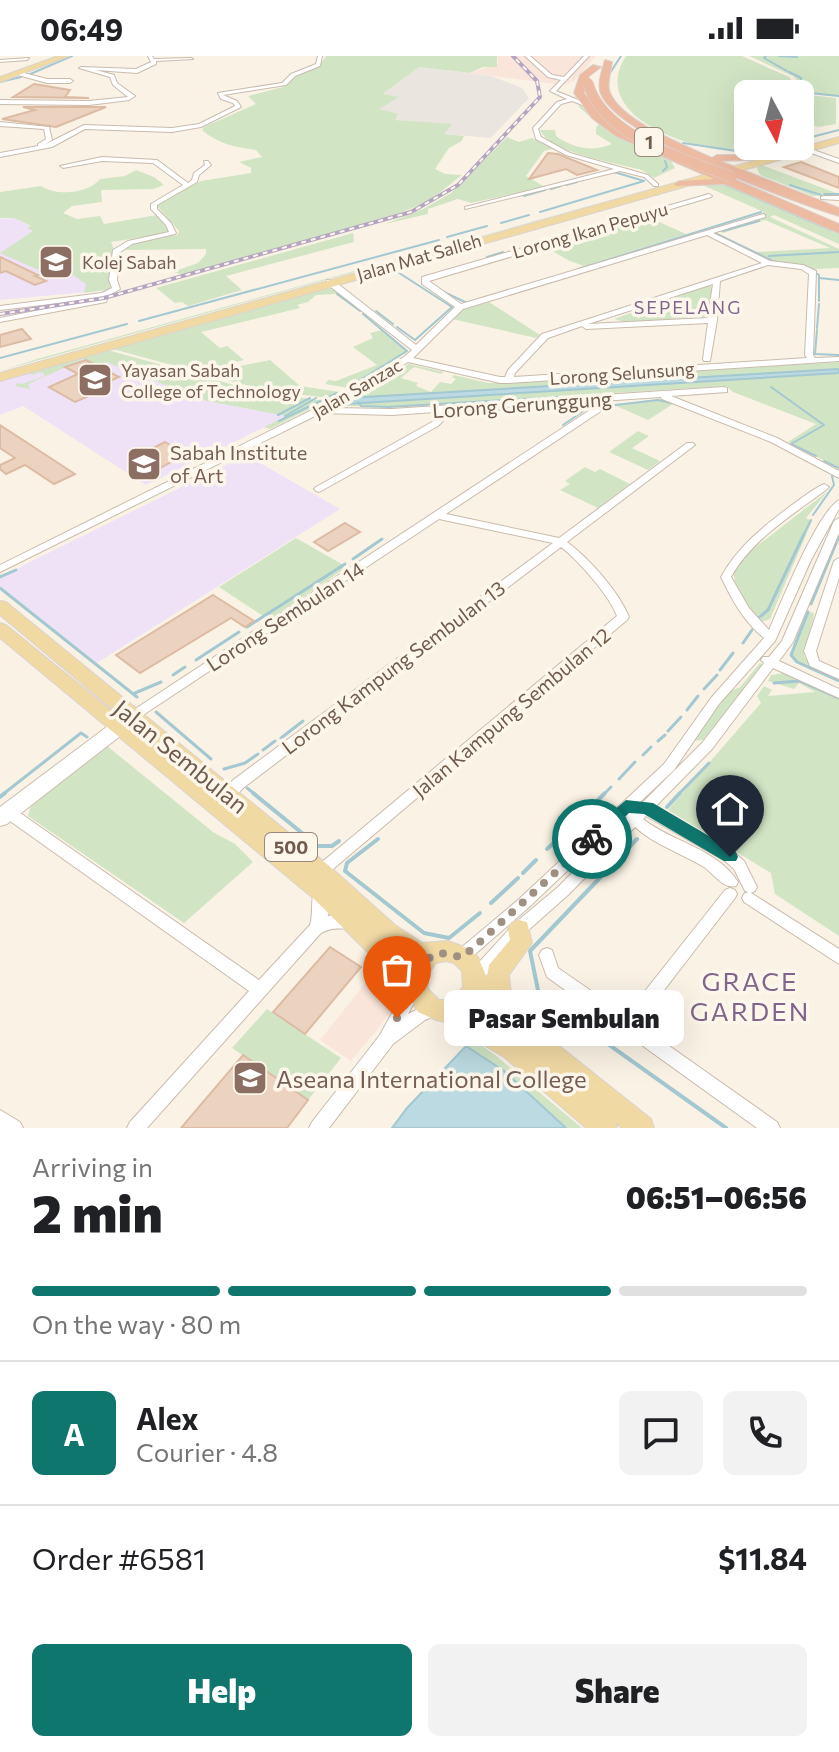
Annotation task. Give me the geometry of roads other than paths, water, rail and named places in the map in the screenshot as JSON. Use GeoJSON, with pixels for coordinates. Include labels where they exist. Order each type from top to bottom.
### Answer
{"type":"FeatureCollection","features":[{"type":"Feature","properties":{"kind":"highway"},"geometry":{"type":"LineString","coordinates":[[592,60],[608,58]]}},
{"type":"Feature","properties":{"kind":"highway"},"geometry":{"type":"LineString","coordinates":[[592,83],[608,58]]}},
{"type":"Feature","properties":{"kind":"highway"},"geometry":{"type":"LineString","coordinates":[[608,58],[604,90],[617,111],[643,129],[838,215]]}},
{"type":"Feature","properties":{"kind":"highway"},"geometry":{"type":"LineString","coordinates":[[592,60],[592,83]]}},
{"type":"Feature","properties":{"kind":"highway"},"geometry":{"type":"LineString","coordinates":[[592,60],[578,88],[585,104],[620,134],[739,188]]}},
{"type":"Feature","properties":{"kind":"highway","name":"1"},"geometry":{"type":"LineString","coordinates":[[592,83],[594,104],[628,131],[838,215]]}},
{"type":"Feature","properties":{"kind":"highway"},"geometry":{"type":"LineString","coordinates":[[698,153],[713,158],[734,158]]}},
{"type":"Feature","properties":{"kind":"highway"},"geometry":{"type":"LineString","coordinates":[[659,184],[677,174],[679,167],[673,158]]}},
{"type":"Feature","properties":{"kind":"highway"},"geometry":{"type":"LineString","coordinates":[[756,160],[752,170],[776,186]]}},
{"type":"Feature","properties":{"kind":"highway"},"geometry":{"type":"LineString","coordinates":[[680,184],[710,182],[838,215]]}},
{"type":"Feature","properties":{"kind":"highway"},"geometry":{"type":"LineString","coordinates":[[796,194],[823,198],[821,202],[838,215]]}},
{"type":"Feature","properties":{"kind":"main road"},"geometry":{"type":"LineString","coordinates":[[0,78],[56,56]]}},
{"type":"Feature","properties":{"kind":"main road"},"geometry":{"type":"LineString","coordinates":[[0,78],[20,74],[65,56]]}},
{"type":"Feature","properties":{"kind":"main road","name":"Jalan Mat Salleh"},"geometry":{"type":"LineString","coordinates":[[814,144],[839,138]]}},
{"type":"Feature","properties":{"kind":"main road","name":"Jalan Mat Salleh"},"geometry":{"type":"LineString","coordinates":[[0,369],[752,160]]}},
{"type":"Feature","properties":{"kind":"main road","name":"Jalan Mat Salleh"},"geometry":{"type":"LineString","coordinates":[[0,377],[680,184],[706,173]]}},
{"type":"Feature","properties":{"kind":"main road","name":"Jalan Sembulan"},"geometry":{"type":"LineString","coordinates":[[6,623],[228,795],[321,882],[354,923],[413,984]]}},
{"type":"Feature","properties":{"kind":"main road","name":"Jalan Sembulan"},"geometry":{"type":"LineString","coordinates":[[129,719],[321,882],[406,947],[419,953],[451,955]]}},
{"type":"Feature","properties":{"kind":"main road"},"geometry":{"type":"LineString","coordinates":[[510,1021],[500,995],[497,972],[521,943],[519,929]]}},
{"type":"Feature","properties":{"kind":"main road"},"geometry":{"type":"LineString","coordinates":[[413,984],[415,970],[422,961],[451,955],[469,963],[476,980],[510,1021],[642,1128]]}},
{"type":"Feature","properties":{"kind":"main road"},"geometry":{"type":"LineString","coordinates":[[441,1009],[468,1001],[476,980]]}},
{"type":"Feature","properties":{"kind":"main road","name":"500"},"geometry":{"type":"LineString","coordinates":[[413,984],[419,998],[512,1049],[605,1128]]}},
{"type":"Feature","properties":{"kind":"street"},"geometry":{"type":"LineString","coordinates":[[0,155],[50,146],[89,126],[163,131],[201,125],[238,107],[220,94],[284,84],[293,75],[318,65],[320,56]]}},
{"type":"Feature","properties":{"kind":"street"},"geometry":{"type":"LineString","coordinates":[[527,56],[550,76],[568,77]]}},
{"type":"Feature","properties":{"kind":"street"},"geometry":{"type":"LineString","coordinates":[[0,102],[89,103],[129,98],[132,96],[115,84],[112,76],[81,68],[137,71],[149,67],[152,58],[191,59]]}},
{"type":"Feature","properties":{"kind":"street"},"geometry":{"type":"LineString","coordinates":[[0,61],[27,59]]}},
{"type":"Feature","properties":{"kind":"street"},"geometry":{"type":"LineString","coordinates":[[592,60],[553,89],[562,99],[535,129],[538,138],[568,154],[646,176],[659,184]]}},
{"type":"Feature","properties":{"kind":"street"},"geometry":{"type":"LineString","coordinates":[[20,74],[47,81],[70,81]]}},
{"type":"Feature","properties":{"kind":"street"},"geometry":{"type":"LineString","coordinates":[[555,93],[585,104]]}},
{"type":"Feature","properties":{"kind":"street"},"geometry":{"type":"LineString","coordinates":[[559,103],[572,99]]}},
{"type":"Feature","properties":{"kind":"street"},"geometry":{"type":"LineString","coordinates":[[0,124],[46,127],[49,137],[40,145],[0,148]]}},
{"type":"Feature","properties":{"kind":"street"},"geometry":{"type":"LineString","coordinates":[[814,152],[839,161]]}},
{"type":"Feature","properties":{"kind":"street"},"geometry":{"type":"LineString","coordinates":[[63,166],[102,159],[155,161],[187,185]]}},
{"type":"Feature","properties":{"kind":"street"},"geometry":{"type":"LineString","coordinates":[[0,308],[104,295],[116,289],[113,280],[118,244],[173,233],[169,224],[154,209],[154,204],[195,181],[196,174],[208,165],[206,162]]}},
{"type":"Feature","properties":{"kind":"street"},"geometry":{"type":"LineString","coordinates":[[467,208],[621,169]]}},
{"type":"Feature","properties":{"kind":"street","name":"Lorong Ikan Pepuyu"},"geometry":{"type":"LineString","coordinates":[[460,307],[425,279],[709,196]]}},
{"type":"Feature","properties":{"kind":"street","name":"Jalan Sanzac"},"geometry":{"type":"LineString","coordinates":[[0,569],[319,410],[407,359],[460,307],[763,216]]}},
{"type":"Feature","properties":{"kind":"street"},"geometry":{"type":"LineString","coordinates":[[708,233],[768,263],[803,267],[813,273],[809,355],[813,361]]}},
{"type":"Feature","properties":{"kind":"street"},"geometry":{"type":"LineString","coordinates":[[509,380],[511,372],[541,338],[768,263]]}},
{"type":"Feature","properties":{"kind":"street"},"geometry":{"type":"LineString","coordinates":[[707,359],[717,279]]}},
{"type":"Feature","properties":{"kind":"street"},"geometry":{"type":"LineString","coordinates":[[330,282],[416,349]]}},
{"type":"Feature","properties":{"kind":"street"},"geometry":{"type":"LineString","coordinates":[[0,320],[101,301],[104,295]]}},
{"type":"Feature","properties":{"kind":"street"},"geometry":{"type":"LineString","coordinates":[[610,315],[613,322],[622,325]]}},
{"type":"Feature","properties":{"kind":"street"},"geometry":{"type":"LineString","coordinates":[[571,328],[713,320]]}},
{"type":"Feature","properties":{"kind":"street","name":"Lorong Selunsung"},"geometry":{"type":"LineString","coordinates":[[407,359],[485,379],[509,380],[839,359]]}},
{"type":"Feature","properties":{"kind":"street","name":"Lorong Gerunggung"},"geometry":{"type":"LineString","coordinates":[[319,410],[392,412],[724,390]]}},
{"type":"Feature","properties":{"kind":"street"},"geometry":{"type":"LineString","coordinates":[[661,395],[774,440],[839,475]]}},
{"type":"Feature","properties":{"kind":"street","name":"Lorong Sembulan 14"},"geometry":{"type":"LineString","coordinates":[[129,719],[598,409],[596,399]]}},
{"type":"Feature","properties":{"kind":"street"},"geometry":{"type":"LineString","coordinates":[[319,489],[435,424],[441,418],[439,409]]}},
{"type":"Feature","properties":{"kind":"street","name":"Lorong Kampung Sembulan 13"},"geometry":{"type":"LineString","coordinates":[[228,795],[238,784],[690,445]]}},
{"type":"Feature","properties":{"kind":"street"},"geometry":{"type":"LineString","coordinates":[[771,638],[755,627],[742,610],[726,577],[731,565],[746,548],[824,487]]}},
{"type":"Feature","properties":{"kind":"street"},"geometry":{"type":"LineString","coordinates":[[669,767],[715,701],[771,638],[806,560],[839,503]]}},
{"type":"Feature","properties":{"kind":"street"},"geometry":{"type":"LineString","coordinates":[[436,515],[559,541]]}},
{"type":"Feature","properties":{"kind":"street"},"geometry":{"type":"LineString","coordinates":[[476,980],[519,929],[563,891],[707,746],[787,642],[839,521]]}},
{"type":"Feature","properties":{"kind":"street","name":"Jalan Kampung Sembulan 12"},"geometry":{"type":"LineString","coordinates":[[321,882],[623,617],[618,604],[577,554],[559,541]]}},
{"type":"Feature","properties":{"kind":"street"},"geometry":{"type":"LineString","coordinates":[[839,561],[810,658],[839,675]]}},
{"type":"Feature","properties":{"kind":"street"},"geometry":{"type":"LineString","coordinates":[[799,612],[825,603]]}},
{"type":"Feature","properties":{"kind":"street"},"geometry":{"type":"LineString","coordinates":[[758,654],[839,685]]}},
{"type":"Feature","properties":{"kind":"street"},"geometry":{"type":"LineString","coordinates":[[773,660],[839,694]]}},
{"type":"Feature","properties":{"kind":"street"},"geometry":{"type":"LineString","coordinates":[[129,719],[4,815],[261,990]]}},
{"type":"Feature","properties":{"kind":"street"},"geometry":{"type":"LineString","coordinates":[[451,955],[492,933],[690,746],[707,746]]}},
{"type":"Feature","properties":{"kind":"street"},"geometry":{"type":"LineString","coordinates":[[626,807],[647,807],[730,857],[739,865],[749,892]]}},
{"type":"Feature","properties":{"kind":"street"},"geometry":{"type":"LineString","coordinates":[[626,807],[634,821],[707,864],[731,888]]}},
{"type":"Feature","properties":{"kind":"street"},"geometry":{"type":"LineString","coordinates":[[627,1026],[731,888],[741,881],[749,892],[839,957]]}},
{"type":"Feature","properties":{"kind":"street"},"geometry":{"type":"LineString","coordinates":[[316,928],[321,913],[321,882]]}},
{"type":"Feature","properties":{"kind":"street"},"geometry":{"type":"LineString","coordinates":[[136,1128],[316,928],[330,921],[354,923]]}},
{"type":"Feature","properties":{"kind":"street"},"geometry":{"type":"LineString","coordinates":[[547,955],[552,972],[771,1128]]}},
{"type":"Feature","properties":{"kind":"street"},"geometry":{"type":"LineString","coordinates":[[318,1128],[386,1040],[413,984]]}},
{"type":"Feature","properties":{"kind":"street"},"geometry":{"type":"LineString","coordinates":[[386,1040],[419,1015],[441,1009]]}},
{"type":"Feature","properties":{"kind":"street"},"geometry":{"type":"LineString","coordinates":[[0,1118],[14,1128]]}},
{"type":"Feature","properties":{"kind":"water"},"geometry":{"type":"Polygon","coordinates":[[[839,369],[839,373],[341,402],[348,398],[839,369]]]}},
{"type":"Feature","properties":{"kind":"water"},"geometry":{"type":"Polygon","coordinates":[[[466,1046],[504,1071],[566,1128],[392,1128],[466,1046]]]}},
{"type":"Feature","properties":{"kind":"waterway"},"geometry":{"type":"LineString","coordinates":[[28,75],[72,56]]}},
{"type":"Feature","properties":{"kind":"waterway"},"geometry":{"type":"LineString","coordinates":[[610,73],[621,56]]}},
{"type":"Feature","properties":{"kind":"waterway"},"geometry":{"type":"LineString","coordinates":[[766,56],[764,58],[787,71]]}},
{"type":"Feature","properties":{"kind":"waterway"},"geometry":{"type":"LineString","coordinates":[[779,56],[797,57]]}},
{"type":"Feature","properties":{"kind":"waterway"},"geometry":{"type":"LineString","coordinates":[[789,72],[801,78],[800,92],[839,96]]}},
{"type":"Feature","properties":{"kind":"waterway"},"geometry":{"type":"LineString","coordinates":[[0,82],[21,77]]}},
{"type":"Feature","properties":{"kind":"waterway"},"geometry":{"type":"LineString","coordinates":[[814,136],[839,130]]}},
{"type":"Feature","properties":{"kind":"waterway"},"geometry":{"type":"LineString","coordinates":[[683,143],[734,151]]}},
{"type":"Feature","properties":{"kind":"waterway"},"geometry":{"type":"LineString","coordinates":[[663,171],[667,167],[665,161]]}},
{"type":"Feature","properties":{"kind":"waterway"},"geometry":{"type":"LineString","coordinates":[[540,212],[644,181],[614,172]]}},
{"type":"Feature","properties":{"kind":"waterway"},"geometry":{"type":"LineString","coordinates":[[566,185],[577,182]]}},
{"type":"Feature","properties":{"kind":"waterway"},"geometry":{"type":"LineString","coordinates":[[724,184],[831,230]]}},
{"type":"Feature","properties":{"kind":"waterway"},"geometry":{"type":"LineString","coordinates":[[790,185],[821,195]]}},
{"type":"Feature","properties":{"kind":"waterway"},"geometry":{"type":"LineString","coordinates":[[551,189],[561,186]]}},
{"type":"Feature","properties":{"kind":"waterway"},"geometry":{"type":"LineString","coordinates":[[524,196],[545,190]]}},
{"type":"Feature","properties":{"kind":"waterway"},"geometry":{"type":"LineString","coordinates":[[824,194],[839,194]]}},
{"type":"Feature","properties":{"kind":"waterway"},"geometry":{"type":"LineString","coordinates":[[578,269],[761,212]]}},
{"type":"Feature","properties":{"kind":"waterway"},"geometry":{"type":"LineString","coordinates":[[501,223],[529,215]]}},
{"type":"Feature","properties":{"kind":"waterway"},"geometry":{"type":"LineString","coordinates":[[723,231],[759,221]]}},
{"type":"Feature","properties":{"kind":"waterway"},"geometry":{"type":"LineString","coordinates":[[447,237],[487,226]]}},
{"type":"Feature","properties":{"kind":"waterway"},"geometry":{"type":"LineString","coordinates":[[717,234],[777,263]]}},
{"type":"Feature","properties":{"kind":"waterway"},"geometry":{"type":"LineString","coordinates":[[139,321],[439,240]]}},
{"type":"Feature","properties":{"kind":"waterway"},"geometry":{"type":"LineString","coordinates":[[487,257],[503,252]]}},
{"type":"Feature","properties":{"kind":"waterway"},"geometry":{"type":"LineString","coordinates":[[769,256],[839,252]]}},
{"type":"Feature","properties":{"kind":"waterway"},"geometry":{"type":"LineString","coordinates":[[804,266],[819,278]]}},
{"type":"Feature","properties":{"kind":"waterway"},"geometry":{"type":"LineString","coordinates":[[393,269],[452,307],[415,340],[397,327]]}},
{"type":"Feature","properties":{"kind":"waterway"},"geometry":{"type":"LineString","coordinates":[[819,278],[839,280]]}},
{"type":"Feature","properties":{"kind":"waterway"},"geometry":{"type":"LineString","coordinates":[[819,278],[819,301]]}},
{"type":"Feature","properties":{"kind":"waterway"},"geometry":{"type":"LineString","coordinates":[[442,291],[467,303]]}},
{"type":"Feature","properties":{"kind":"waterway"},"geometry":{"type":"LineString","coordinates":[[337,294],[360,311]]}},
{"type":"Feature","properties":{"kind":"waterway"},"geometry":{"type":"LineString","coordinates":[[817,328],[819,304]]}},
{"type":"Feature","properties":{"kind":"waterway"},"geometry":{"type":"LineString","coordinates":[[376,311],[393,324]]}},
{"type":"Feature","properties":{"kind":"waterway"},"geometry":{"type":"LineString","coordinates":[[349,387],[407,351],[363,314]]}},
{"type":"Feature","properties":{"kind":"waterway"},"geometry":{"type":"LineString","coordinates":[[0,358],[127,324]]}},
{"type":"Feature","properties":{"kind":"waterway"},"geometry":{"type":"LineString","coordinates":[[817,330],[815,354],[839,355]]}},
{"type":"Feature","properties":{"kind":"waterway"},"geometry":{"type":"LineString","coordinates":[[771,387],[824,425],[791,444],[816,456]]}},
{"type":"Feature","properties":{"kind":"waterway"},"geometry":{"type":"LineString","coordinates":[[279,421],[337,393]]}},
{"type":"Feature","properties":{"kind":"waterway"},"geometry":{"type":"LineString","coordinates":[[358,402],[361,406],[388,407],[574,396]]}},
{"type":"Feature","properties":{"kind":"waterway"},"geometry":{"type":"LineString","coordinates":[[278,415],[310,398]]}},
{"type":"Feature","properties":{"kind":"waterway"},"geometry":{"type":"LineString","coordinates":[[285,416],[316,398]]}},
{"type":"Feature","properties":{"kind":"waterway"},"geometry":{"type":"LineString","coordinates":[[615,405],[658,400],[671,403]]}},
{"type":"Feature","properties":{"kind":"waterway"},"geometry":{"type":"LineString","coordinates":[[562,407],[579,406],[585,410],[563,425]]}},
{"type":"Feature","properties":{"kind":"waterway"},"geometry":{"type":"LineString","coordinates":[[498,410],[552,407]]}},
{"type":"Feature","properties":{"kind":"waterway"},"geometry":{"type":"LineString","coordinates":[[472,411],[488,410]]}},
{"type":"Feature","properties":{"kind":"waterway"},"geometry":{"type":"LineString","coordinates":[[824,461],[839,468]]}},
{"type":"Feature","properties":{"kind":"waterway"},"geometry":{"type":"LineString","coordinates":[[813,515],[834,485],[832,476]]}},
{"type":"Feature","properties":{"kind":"waterway"},"geometry":{"type":"LineString","coordinates":[[804,534],[811,520]]}},
{"type":"Feature","properties":{"kind":"waterway"},"geometry":{"type":"LineString","coordinates":[[756,620],[768,610],[804,534]]}},
{"type":"Feature","properties":{"kind":"waterway"},"geometry":{"type":"LineString","coordinates":[[811,604],[839,536]]}},
{"type":"Feature","properties":{"kind":"waterway"},"geometry":{"type":"LineString","coordinates":[[353,559],[382,539]]}},
{"type":"Feature","properties":{"kind":"waterway"},"geometry":{"type":"LineString","coordinates":[[247,627],[345,564]]}},
{"type":"Feature","properties":{"kind":"waterway"},"geometry":{"type":"LineString","coordinates":[[0,577],[16,570]]}},
{"type":"Feature","properties":{"kind":"waterway"},"geometry":{"type":"LineString","coordinates":[[0,588],[137,697]]}},
{"type":"Feature","properties":{"kind":"waterway"},"geometry":{"type":"LineString","coordinates":[[808,612],[791,655],[797,662],[839,681]]}},
{"type":"Feature","properties":{"kind":"waterway"},"geometry":{"type":"LineString","coordinates":[[743,643],[752,630]]}},
{"type":"Feature","properties":{"kind":"waterway"},"geometry":{"type":"LineString","coordinates":[[196,660],[239,632]]}},
{"type":"Feature","properties":{"kind":"waterway"},"geometry":{"type":"LineString","coordinates":[[720,670],[733,653]]}},
{"type":"Feature","properties":{"kind":"waterway"},"geometry":{"type":"LineString","coordinates":[[173,675],[185,667]]}},
{"type":"Feature","properties":{"kind":"waterway"},"geometry":{"type":"LineString","coordinates":[[704,689],[717,675]]}},
{"type":"Feature","properties":{"kind":"waterway"},"geometry":{"type":"LineString","coordinates":[[774,683],[800,681],[839,698]]}},
{"type":"Feature","properties":{"kind":"waterway"},"geometry":{"type":"LineString","coordinates":[[135,693],[161,682]]}},
{"type":"Feature","properties":{"kind":"waterway"},"geometry":{"type":"LineString","coordinates":[[687,710],[698,696]]}},
{"type":"Feature","properties":{"kind":"waterway"},"geometry":{"type":"LineString","coordinates":[[156,712],[211,759]]}},
{"type":"Feature","properties":{"kind":"waterway"},"geometry":{"type":"LineString","coordinates":[[668,731],[681,717]]}},
{"type":"Feature","properties":{"kind":"waterway"},"geometry":{"type":"LineString","coordinates":[[281,738],[303,721]]}},
{"type":"Feature","properties":{"kind":"waterway"},"geometry":{"type":"LineString","coordinates":[[2,795],[81,733],[87,737]]}},
{"type":"Feature","properties":{"kind":"waterway"},"geometry":{"type":"LineString","coordinates":[[658,741],[665,735]]}},
{"type":"Feature","properties":{"kind":"waterway"},"geometry":{"type":"LineString","coordinates":[[263,750],[275,741]]}},
{"type":"Feature","properties":{"kind":"waterway"},"geometry":{"type":"LineString","coordinates":[[643,755],[651,747]]}},
{"type":"Feature","properties":{"kind":"waterway"},"geometry":{"type":"LineString","coordinates":[[224,769],[245,763],[258,754]]}},
{"type":"Feature","properties":{"kind":"waterway"},"geometry":{"type":"LineString","coordinates":[[619,779],[635,762]]}},
{"type":"Feature","properties":{"kind":"waterway"},"geometry":{"type":"LineString","coordinates":[[678,795],[709,763]]}},
{"type":"Feature","properties":{"kind":"waterway"},"geometry":{"type":"LineString","coordinates":[[596,802],[611,787]]}},
{"type":"Feature","properties":{"kind":"waterway"},"geometry":{"type":"LineString","coordinates":[[247,788],[256,795]]}},
{"type":"Feature","properties":{"kind":"waterway"},"geometry":{"type":"LineString","coordinates":[[0,797],[5,793]]}},
{"type":"Feature","properties":{"kind":"waterway"},"geometry":{"type":"LineString","coordinates":[[253,793],[318,846],[332,846],[339,841]]}},
{"type":"Feature","properties":{"kind":"waterway"},"geometry":{"type":"LineString","coordinates":[[667,807],[680,793]]}},
{"type":"Feature","properties":{"kind":"waterway"},"geometry":{"type":"LineString","coordinates":[[577,820],[589,809]]}},
{"type":"Feature","properties":{"kind":"waterway"},"geometry":{"type":"LineString","coordinates":[[547,849],[569,829]]}},
{"type":"Feature","properties":{"kind":"waterway"},"geometry":{"type":"LineString","coordinates":[[378,839],[347,863],[345,871],[424,933],[449,938],[480,913]]}},
{"type":"Feature","properties":{"kind":"waterway"},"geometry":{"type":"LineString","coordinates":[[637,839],[530,951],[539,995],[726,1128]]}},
{"type":"Feature","properties":{"kind":"waterway"},"geometry":{"type":"LineString","coordinates":[[523,873],[536,860]]}},
{"type":"Feature","properties":{"kind":"waterway"},"geometry":{"type":"LineString","coordinates":[[491,903],[518,878]]}},
{"type":"Feature","properties":{"kind":"railway"},"geometry":{"type":"LineString","coordinates":[[0,314],[104,298],[411,212],[458,185],[540,97],[537,81],[513,56]]}},
{"type":"Feature","properties":{"kind":"place","name":"Kolej Sabah"},"geometry":{"type":"Point","coordinates":[56,262]}},
{"type":"Feature","properties":{"kind":"place","name":"Yayasan Sabah College of Technology"},"geometry":{"type":"Point","coordinates":[95,380]}},
{"type":"Feature","properties":{"kind":"place","name":"Sabah Institute of Art"},"geometry":{"type":"Point","coordinates":[144,464]}},
{"type":"Feature","properties":{"kind":"place","name":"Pasar Sembulan"},"geometry":{"type":"Point","coordinates":[397,1018]}},
{"type":"Feature","properties":{"kind":"place","name":"Aseana International College"},"geometry":{"type":"Point","coordinates":[250,1078]}},
{"type":"Feature","properties":{"kind":"district","name":"SEPELANG"},"geometry":{"type":"Point","coordinates":[688,307]}},
{"type":"Feature","properties":{"kind":"district","name":"GRACE GARDEN"},"geometry":{"type":"Point","coordinates":[750,995]}}]}
